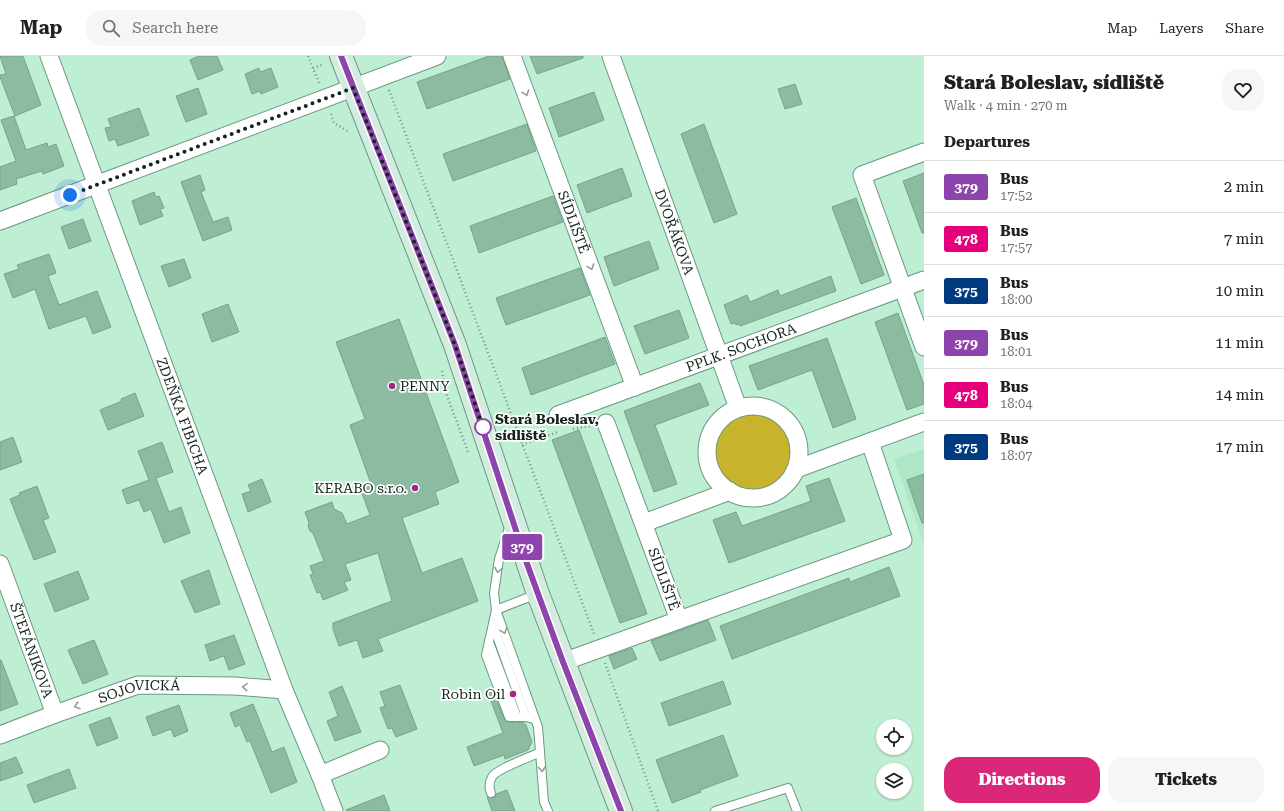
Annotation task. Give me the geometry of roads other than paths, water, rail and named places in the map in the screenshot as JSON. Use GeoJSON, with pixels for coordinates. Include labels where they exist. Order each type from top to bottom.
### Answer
{"type":"FeatureCollection","features":[{"type":"Feature","properties":{"kind":"main road"},"geometry":{"type":"LineString","coordinates":[[341,56],[455,345],[538,594],[621,811]]}},
{"type":"Feature","properties":{"kind":"street","name":"ZDEŇKA FIBICHA"},"geometry":{"type":"LineString","coordinates":[[49,56],[284,690],[334,811]]}},
{"type":"Feature","properties":{"kind":"street"},"geometry":{"type":"LineString","coordinates":[[0,221],[437,56]]}},
{"type":"Feature","properties":{"kind":"street","name":"SÍDLIŠTĚ"},"geometry":{"type":"LineString","coordinates":[[512,56],[635,388]]}},
{"type":"Feature","properties":{"kind":"street","name":"DVOŘÁKOVA"},"geometry":{"type":"LineString","coordinates":[[610,56],[738,408]]}},
{"type":"Feature","properties":{"kind":"street"},"geometry":{"type":"LineString","coordinates":[[924,152],[862,175],[924,347]]}},
{"type":"Feature","properties":{"kind":"street","name":"PPLK. SOCHORA"},"geometry":{"type":"LineString","coordinates":[[560,423],[635,388],[924,280]]}},
{"type":"Feature","properties":{"kind":"street"},"geometry":{"type":"LineString","coordinates":[[757,406],[775,411],[789,424],[794,432],[799,450],[796,468],[788,481],[781,488],[763,497],[743,497],[730,492],[722,486],[713,475],[708,462],[707,452],[711,433],[722,418],[738,408],[757,406]]}},
{"type":"Feature","properties":{"kind":"street"},"geometry":{"type":"LineString","coordinates":[[796,468],[924,422]]}},
{"type":"Feature","properties":{"kind":"street","name":"SÍDLIŠTĚ"},"geometry":{"type":"LineString","coordinates":[[563,662],[679,620],[606,423]]}},
{"type":"Feature","properties":{"kind":"street"},"geometry":{"type":"LineString","coordinates":[[679,620],[903,540],[870,442]]}},
{"type":"Feature","properties":{"kind":"street"},"geometry":{"type":"LineString","coordinates":[[644,523],[730,492]]}},
{"type":"Feature","properties":{"kind":"street","name":"ŠTEFÁNIKOVA"},"geometry":{"type":"LineString","coordinates":[[0,564],[55,714]]}},
{"type":"Feature","properties":{"kind":"street","name":"SOJOVICKÁ"},"geometry":{"type":"LineString","coordinates":[[0,735],[138,685],[235,686],[284,690]]}},
{"type":"Feature","properties":{"kind":"street"},"geometry":{"type":"LineString","coordinates":[[320,775],[380,750]]}},
{"type":"Feature","properties":{"kind":"lane"},"geometry":{"type":"LineString","coordinates":[[513,519],[499,558],[494,593],[496,610],[538,726],[544,802],[548,811]]}},
{"type":"Feature","properties":{"kind":"lane"},"geometry":{"type":"LineString","coordinates":[[496,610],[538,594]]}},
{"type":"Feature","properties":{"kind":"lane"},"geometry":{"type":"LineString","coordinates":[[496,610],[489,641],[522,717]]}},
{"type":"Feature","properties":{"kind":"lane"},"geometry":{"type":"LineString","coordinates":[[493,625],[522,717]]}},
{"type":"Feature","properties":{"kind":"lane"},"geometry":{"type":"LineString","coordinates":[[522,717],[536,719]]}},
{"type":"Feature","properties":{"kind":"lane"},"geometry":{"type":"LineString","coordinates":[[491,793],[489,788],[492,776],[500,770],[540,752]]}},
{"type":"Feature","properties":{"kind":"lane"},"geometry":{"type":"LineString","coordinates":[[715,811],[788,788],[797,811]]}},
{"type":"Feature","properties":{"kind":"place","name":"PENNY"},"geometry":{"type":"Point","coordinates":[392,386]}},
{"type":"Feature","properties":{"kind":"place","name":"Stará Boleslav, sídliště"},"geometry":{"type":"Point","coordinates":[483,427]}},
{"type":"Feature","properties":{"kind":"place","name":"KERABO s.r.o."},"geometry":{"type":"Point","coordinates":[415,488]}},
{"type":"Feature","properties":{"kind":"place","name":"Robin Oil"},"geometry":{"type":"Point","coordinates":[513,694]}}]}
